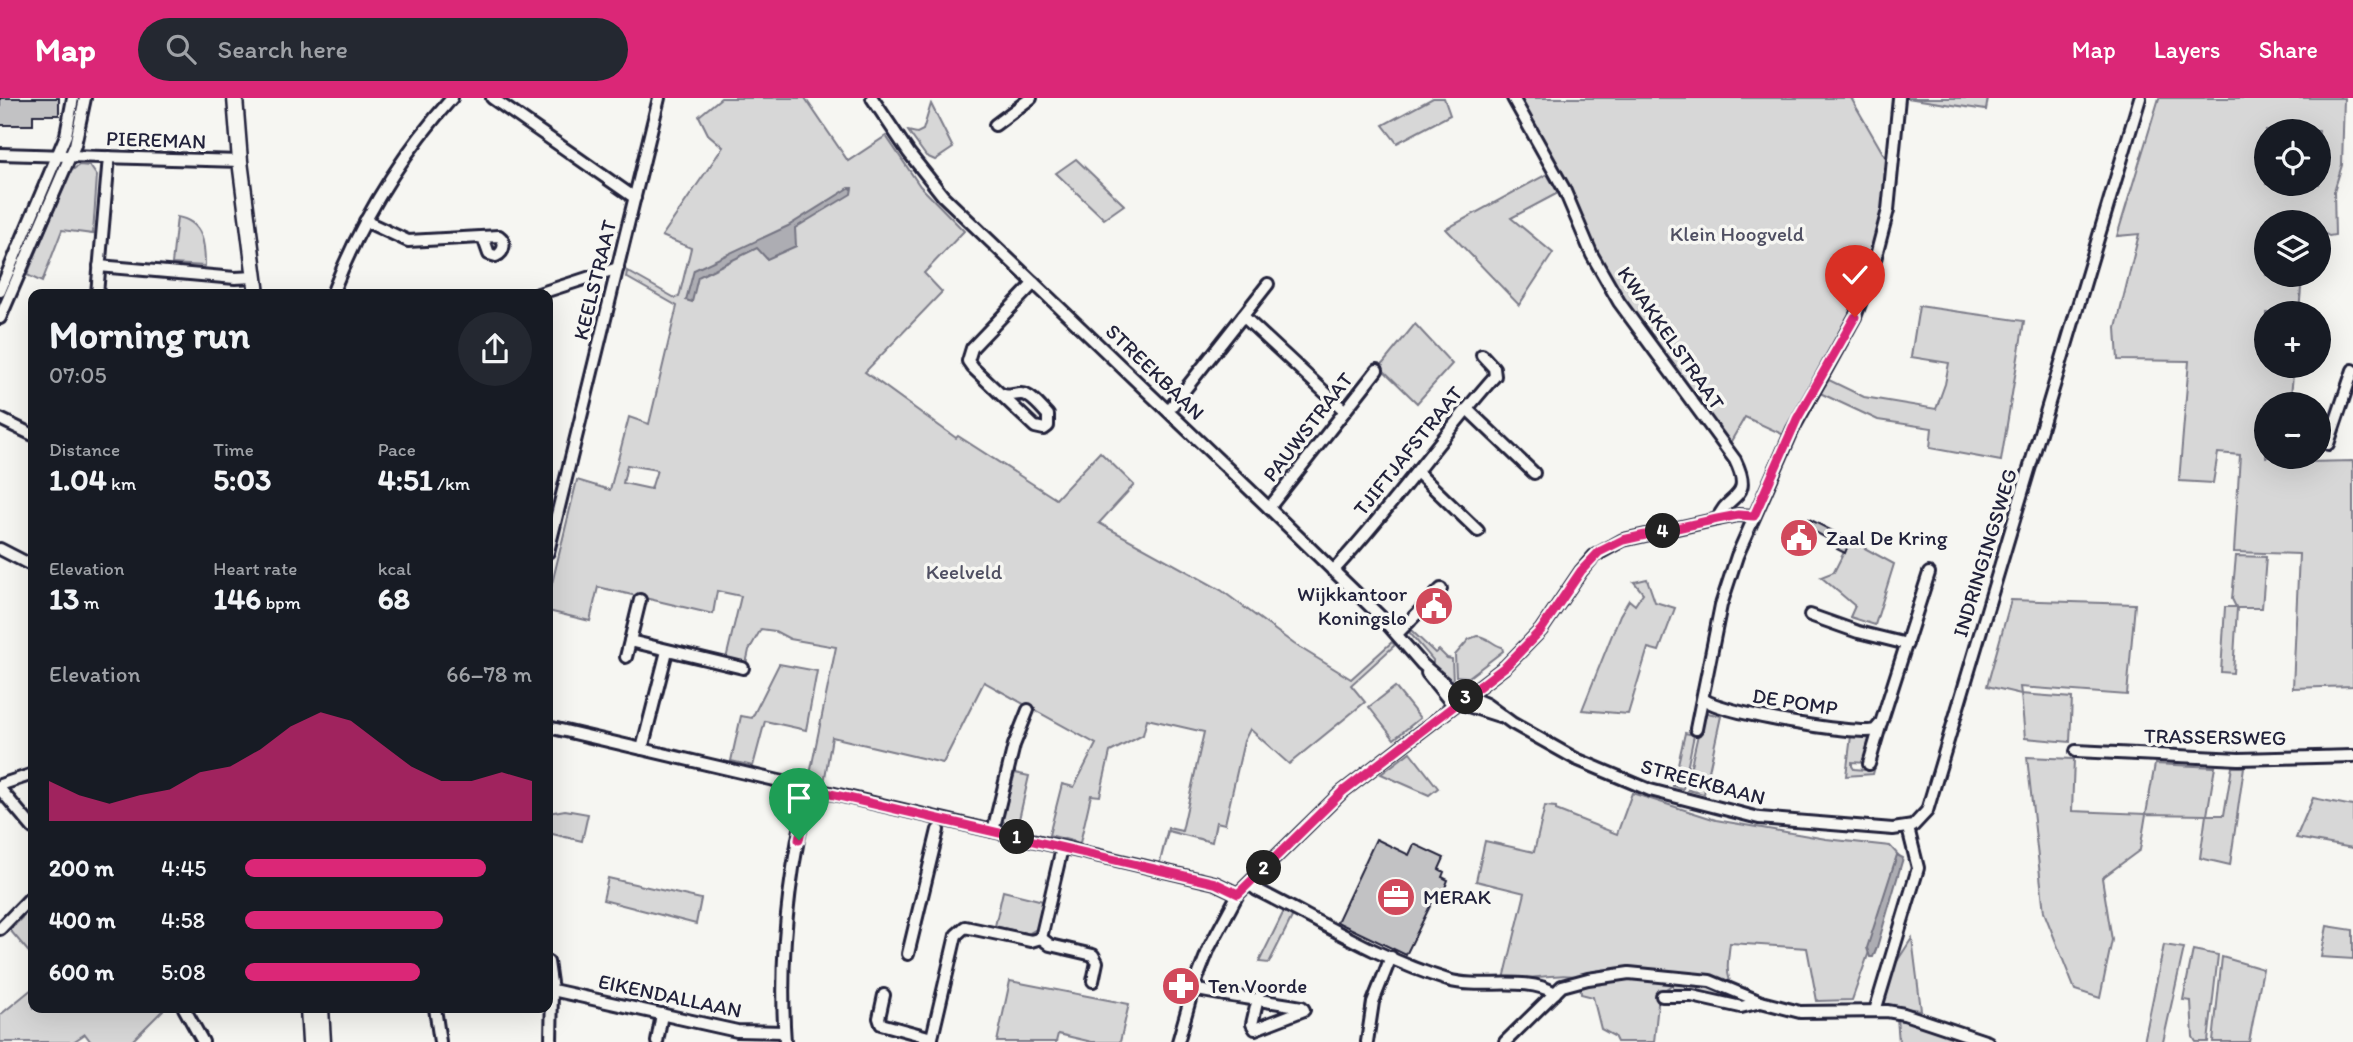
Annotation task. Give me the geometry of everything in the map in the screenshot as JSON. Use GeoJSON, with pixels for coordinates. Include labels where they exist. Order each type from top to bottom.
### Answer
{"type":"FeatureCollection","features":[{"type":"Feature","properties":{"kind":"main road"},"geometry":{"type":"LineString","coordinates":[[235,98],[256,289]]}},
{"type":"Feature","properties":{"kind":"main road"},"geometry":{"type":"LineString","coordinates":[[308,1013],[310,1042]]}},
{"type":"Feature","properties":{"kind":"main road"},"geometry":{"type":"LineString","coordinates":[[321,1013],[323,1042]]}},
{"type":"Feature","properties":{"kind":"street"},"geometry":{"type":"LineString","coordinates":[[0,291],[69,124],[73,98]]}},
{"type":"Feature","properties":{"kind":"street"},"geometry":{"type":"LineString","coordinates":[[0,318],[78,136],[85,98]]}},
{"type":"Feature","properties":{"kind":"street"},"geometry":{"type":"LineString","coordinates":[[334,289],[365,221],[413,145],[452,98]]}},
{"type":"Feature","properties":{"kind":"street"},"geometry":{"type":"LineString","coordinates":[[492,98],[635,198]]}},
{"type":"Feature","properties":{"kind":"street","name":"KEELSTRAAT"},"geometry":{"type":"LineString","coordinates":[[553,532],[659,98]]}},
{"type":"Feature","properties":{"kind":"street","name":"STREEKBAAN"},"geometry":{"type":"LineString","coordinates":[[872,98],[909,153],[943,196],[1397,634],[1422,664],[1442,695],[1457,703],[1503,716]]}},
{"type":"Feature","properties":{"kind":"street"},"geometry":{"type":"LineString","coordinates":[[995,125],[1031,98]]}},
{"type":"Feature","properties":{"kind":"street","name":"KWAKKELSTRAAT"},"geometry":{"type":"LineString","coordinates":[[1513,98],[1564,189],[1592,255],[1619,302],[1737,463],[1741,480],[1739,494],[1721,509],[1717,519]]}},
{"type":"Feature","properties":{"kind":"street"},"geometry":{"type":"LineString","coordinates":[[1696,729],[1726,586],[1797,419],[1855,317],[1871,275],[1888,210],[1899,98]]}},
{"type":"Feature","properties":{"kind":"street","name":"INDRINGINGSWEG"},"geometry":{"type":"LineString","coordinates":[[1908,828],[1918,822],[1927,811],[2140,98]]}},
{"type":"Feature","properties":{"kind":"street","name":"PIEREMAN"},"geometry":{"type":"LineString","coordinates":[[0,153],[240,161]]}},
{"type":"Feature","properties":{"kind":"street"},"geometry":{"type":"LineString","coordinates":[[97,289],[109,157]]}},
{"type":"Feature","properties":{"kind":"street"},"geometry":{"type":"LineString","coordinates":[[365,221],[408,241],[483,237]]}},
{"type":"Feature","properties":{"kind":"street"},"geometry":{"type":"LineString","coordinates":[[99,266],[235,278],[255,277]]}},
{"type":"Feature","properties":{"kind":"street"},"geometry":{"type":"LineString","coordinates":[[553,289],[618,268]]}},
{"type":"Feature","properties":{"kind":"street"},"geometry":{"type":"LineString","coordinates":[[999,393],[1007,396],[1028,396],[1048,415],[1048,426],[1038,429],[999,393],[970,365],[969,352],[1034,283]]}},
{"type":"Feature","properties":{"kind":"street"},"geometry":{"type":"LineString","coordinates":[[1168,411],[1268,284]]}},
{"type":"Feature","properties":{"kind":"street"},"geometry":{"type":"LineString","coordinates":[[1243,316],[1345,411]]}},
{"type":"Feature","properties":{"kind":"street","name":"TJIFTJAFSTRAAT"},"geometry":{"type":"LineString","coordinates":[[1333,571],[1360,542],[1496,373],[1482,355]]}},
{"type":"Feature","properties":{"kind":"street","name":"PAUWSTRAAT"},"geometry":{"type":"LineString","coordinates":[[1269,508],[1377,370]]}},
{"type":"Feature","properties":{"kind":"street"},"geometry":{"type":"LineString","coordinates":[[2331,437],[2353,370]]}},
{"type":"Feature","properties":{"kind":"street"},"geometry":{"type":"LineString","coordinates":[[1467,409],[1534,472]]}},
{"type":"Feature","properties":{"kind":"street"},"geometry":{"type":"LineString","coordinates":[[0,419],[28,433]]}},
{"type":"Feature","properties":{"kind":"street"},"geometry":{"type":"LineString","coordinates":[[1417,472],[1478,531]]}},
{"type":"Feature","properties":{"kind":"street"},"geometry":{"type":"LineString","coordinates":[[1178,1042],[1193,989],[1220,923],[1238,894],[1329,803],[1506,666],[1533,639],[1581,571],[1599,552],[1623,540],[1738,515],[1754,516]]}},
{"type":"Feature","properties":{"kind":"street"},"geometry":{"type":"LineString","coordinates":[[0,548],[28,563]]}},
{"type":"Feature","properties":{"kind":"street"},"geometry":{"type":"LineString","coordinates":[[1870,764],[1930,573]]}},
{"type":"Feature","properties":{"kind":"street"},"geometry":{"type":"LineString","coordinates":[[1397,634],[1441,589]]}},
{"type":"Feature","properties":{"kind":"street"},"geometry":{"type":"LineString","coordinates":[[626,657],[640,600]]}},
{"type":"Feature","properties":{"kind":"street"},"geometry":{"type":"LineString","coordinates":[[1810,615],[1858,632],[1906,644]]}},
{"type":"Feature","properties":{"kind":"street"},"geometry":{"type":"LineString","coordinates":[[630,641],[743,668]]}},
{"type":"Feature","properties":{"kind":"street"},"geometry":{"type":"LineString","coordinates":[[642,749],[667,651]]}},
{"type":"Feature","properties":{"kind":"street","name":"STREEKBAAN"},"geometry":{"type":"LineString","coordinates":[[1422,664],[1450,688],[1468,695],[1548,744],[1591,766],[1650,790],[1689,802],[1777,821],[1908,828]]}},
{"type":"Feature","properties":{"kind":"street","name":"DE POMP"},"geometry":{"type":"LineString","coordinates":[[1704,699],[1714,706],[1791,722],[1866,732],[1875,730],[1881,723]]}},
{"type":"Feature","properties":{"kind":"street"},"geometry":{"type":"LineString","coordinates":[[993,831],[1009,762],[1028,710]]}},
{"type":"Feature","properties":{"kind":"street"},"geometry":{"type":"LineString","coordinates":[[553,728],[1215,883],[1238,894]]}},
{"type":"Feature","properties":{"kind":"street","name":"TRASSERSWEG"},"geometry":{"type":"LineString","coordinates":[[2076,751],[2239,759],[2353,756]]}},
{"type":"Feature","properties":{"kind":"street"},"geometry":{"type":"LineString","coordinates":[[28,776],[0,787],[28,822]]}},
{"type":"Feature","properties":{"kind":"street"},"geometry":{"type":"LineString","coordinates":[[784,1037],[787,922],[809,789]]}},
{"type":"Feature","properties":{"kind":"street"},"geometry":{"type":"LineString","coordinates":[[1875,1011],[1918,868],[1908,828]]}},
{"type":"Feature","properties":{"kind":"street"},"geometry":{"type":"LineString","coordinates":[[908,954],[938,830]]}},
{"type":"Feature","properties":{"kind":"street"},"geometry":{"type":"LineString","coordinates":[[1041,938],[1062,848]]}},
{"type":"Feature","properties":{"kind":"street"},"geometry":{"type":"LineString","coordinates":[[1250,884],[1257,890],[1391,957],[1455,982],[1536,986],[1555,993]]}},
{"type":"Feature","properties":{"kind":"street"},"geometry":{"type":"LineString","coordinates":[[0,929],[28,900]]}},
{"type":"Feature","properties":{"kind":"street"},"geometry":{"type":"LineString","coordinates":[[884,995],[879,1018],[881,1024],[932,1040],[958,931],[968,927],[1031,941],[1041,938]]}},
{"type":"Feature","properties":{"kind":"street"},"geometry":{"type":"LineString","coordinates":[[1041,938],[1050,945],[1093,955],[1097,962],[1093,981]]}},
{"type":"Feature","properties":{"kind":"street"},"geometry":{"type":"LineString","coordinates":[[1367,1042],[1373,1002],[1391,957]]}},
{"type":"Feature","properties":{"kind":"street"},"geometry":{"type":"LineString","coordinates":[[1505,1042],[1566,985],[1588,979],[1635,973],[1710,981],[1760,1002],[1805,1013],[1875,1011],[1918,1017],[1988,1042]]}},
{"type":"Feature","properties":{"kind":"street"},"geometry":{"type":"LineString","coordinates":[[1193,989],[1228,996],[1258,998],[1303,1007],[1304,1010],[1255,1029],[1252,1024],[1258,998]]}},
{"type":"Feature","properties":{"kind":"street","name":"EIKENDALLAAN"},"geometry":{"type":"LineString","coordinates":[[553,991],[737,1031],[784,1037]]}},
{"type":"Feature","properties":{"kind":"street"},"geometry":{"type":"LineString","coordinates":[[1662,996],[1692,996],[1741,1007],[1760,1002]]}},
{"type":"Feature","properties":{"kind":"street"},"geometry":{"type":"LineString","coordinates":[[187,1013],[203,1042]]}},
{"type":"Feature","properties":{"kind":"street"},"geometry":{"type":"LineString","coordinates":[[436,1013],[440,1042]]}},
{"type":"Feature","properties":{"kind":"street"},"geometry":{"type":"LineString","coordinates":[[550,1013],[551,1042]]}},
{"type":"Feature","properties":{"kind":"street"},"geometry":{"type":"LineString","coordinates":[[657,1042],[662,1014]]}},
{"type":"Feature","properties":{"kind":"green space","name":"Keelveld"},"geometry":{"type":"Polygon","coordinates":[[[721,98],[805,98],[848,161],[886,136],[920,186],[964,231],[924,273],[942,292],[865,372],[956,438],[958,436],[1056,499],[1100,452],[1134,485],[1099,523],[1221,590],[1294,644],[1351,679],[1392,642],[1395,645],[1351,685],[1365,702],[1289,764],[1250,729],[1244,741],[1225,824],[1216,822],[1212,842],[1168,831],[1160,862],[1168,828],[1182,831],[1204,732],[1147,719],[1143,735],[1110,752],[1100,796],[1091,795],[1080,843],[1049,835],[1062,784],[1074,787],[1096,744],[984,682],[943,763],[832,737],[824,783],[809,779],[836,647],[790,639],[775,631],[761,629],[749,650],[746,664],[726,659],[741,596],[717,591],[713,614],[598,587],[590,621],[553,612],[553,579],[577,480],[610,490],[629,417],[649,424],[677,306],[626,277],[627,271],[675,298],[679,297],[691,248],[662,236],[723,147],[708,134],[699,116],[721,98]],[[627,465],[623,483],[651,489],[657,470],[627,465]]]}},
{"type":"Feature","properties":{"kind":"green space"},"geometry":{"type":"Polygon","coordinates":[[[1433,98],[1444,98],[1450,115],[1397,143],[1383,125],[1433,98]]]}},
{"type":"Feature","properties":{"kind":"green space","name":"Klein Hoogveld"},"geometry":{"type":"Polygon","coordinates":[[[1519,98],[1851,98],[1888,162],[1878,240],[1856,305],[1784,435],[1745,417],[1730,443],[1700,408],[1616,294],[1567,188],[1519,98]]]}},
{"type":"Feature","properties":{"kind":"green space"},"geometry":{"type":"Polygon","coordinates":[[[1907,98],[1988,98],[1986,110],[1907,98]]]}},
{"type":"Feature","properties":{"kind":"green space"},"geometry":{"type":"Polygon","coordinates":[[[2159,98],[2344,98],[2342,165],[2334,191],[2335,235],[2331,236],[2331,210],[2254,210],[2254,287],[2301,287],[2300,301],[2254,301],[2254,378],[2293,378],[2291,392],[2254,392],[2254,469],[2331,469],[2331,461],[2353,461],[2353,686],[2293,688],[2299,554],[2234,552],[2240,455],[2218,453],[2213,483],[2179,481],[2189,361],[2118,360],[2116,328],[2139,234],[2117,236],[2159,98]]]}},
{"type":"Feature","properties":{"kind":"green space"},"geometry":{"type":"Polygon","coordinates":[[[931,104],[953,148],[935,160],[926,156],[908,131],[917,133],[923,130],[931,104]]]}},
{"type":"Feature","properties":{"kind":"green space"},"geometry":{"type":"Polygon","coordinates":[[[1076,159],[1124,205],[1104,219],[1056,173],[1076,159]]]}},
{"type":"Feature","properties":{"kind":"green space"},"geometry":{"type":"Polygon","coordinates":[[[79,165],[90,166],[97,176],[93,234],[62,230],[42,282],[27,275],[70,172],[79,165]]]}},
{"type":"Feature","properties":{"kind":"green space"},"geometry":{"type":"Polygon","coordinates":[[[1547,174],[1558,193],[1511,218],[1553,253],[1519,305],[1446,229],[1547,174]]]}},
{"type":"Feature","properties":{"kind":"green space"},"geometry":{"type":"Polygon","coordinates":[[[177,217],[193,223],[198,229],[203,242],[205,266],[172,264],[177,217]]]}},
{"type":"Feature","properties":{"kind":"green space"},"geometry":{"type":"Polygon","coordinates":[[[1919,306],[2024,321],[2001,461],[1930,448],[1932,428],[1878,420],[1820,393],[1829,380],[1864,397],[1936,409],[1949,363],[1911,357],[1919,306]]]}},
{"type":"Feature","properties":{"kind":"green space"},"geometry":{"type":"Polygon","coordinates":[[[1415,324],[1452,364],[1417,403],[1380,367],[1415,324]]]}},
{"type":"Feature","properties":{"kind":"green space"},"geometry":{"type":"Polygon","coordinates":[[[1850,540],[1894,564],[1875,625],[1850,617],[1855,606],[1821,577],[1834,572],[1850,540]]]}},
{"type":"Feature","properties":{"kind":"green space"},"geometry":{"type":"Polygon","coordinates":[[[2236,556],[2266,557],[2262,608],[2237,608],[2233,673],[2221,672],[2225,607],[2236,607],[2232,599],[2236,556]]]}},
{"type":"Feature","properties":{"kind":"green space"},"geometry":{"type":"Polygon","coordinates":[[[1647,579],[1655,602],[1675,608],[1659,651],[1648,648],[1628,714],[1582,710],[1620,615],[1629,600],[1635,605],[1643,593],[1634,582],[1647,579]]]}},
{"type":"Feature","properties":{"kind":"green space"},"geometry":{"type":"Polygon","coordinates":[[[2011,600],[2135,604],[2127,695],[2020,687],[2021,694],[1987,686],[2011,600]]]}},
{"type":"Feature","properties":{"kind":"green space"},"geometry":{"type":"Polygon","coordinates":[[[1412,625],[1415,626],[1411,630],[1435,653],[1439,650],[1452,659],[1453,682],[1433,665],[1433,660],[1409,632],[1412,625]]]}},
{"type":"Feature","properties":{"kind":"green space"},"geometry":{"type":"Polygon","coordinates":[[[1477,636],[1502,647],[1503,651],[1469,677],[1456,676],[1455,655],[1469,639],[1477,636]]]}},
{"type":"Feature","properties":{"kind":"green space"},"geometry":{"type":"Polygon","coordinates":[[[779,664],[817,671],[806,730],[765,721],[753,766],[731,761],[741,716],[752,718],[779,664]]]}},
{"type":"Feature","properties":{"kind":"green space"},"geometry":{"type":"Polygon","coordinates":[[[1395,687],[1420,718],[1394,739],[1369,707],[1395,687]]]}},
{"type":"Feature","properties":{"kind":"green space"},"geometry":{"type":"Polygon","coordinates":[[[2021,694],[2072,698],[2070,742],[2025,738],[2021,694]]]}},
{"type":"Feature","properties":{"kind":"green space"},"geometry":{"type":"Polygon","coordinates":[[[1703,712],[1721,716],[1704,794],[1688,790],[1689,787],[1694,787],[1695,782],[1688,779],[1703,712]]]}},
{"type":"Feature","properties":{"kind":"green space"},"geometry":{"type":"Polygon","coordinates":[[[1685,733],[1694,735],[1683,789],[1673,786],[1685,733]]]}},
{"type":"Feature","properties":{"kind":"green space"},"geometry":{"type":"Polygon","coordinates":[[[1851,736],[1873,739],[1866,763],[1852,762],[1852,766],[1854,769],[1865,770],[1868,764],[1876,763],[1873,774],[1846,776],[1851,736]]]}},
{"type":"Feature","properties":{"kind":"green space"},"geometry":{"type":"Polygon","coordinates":[[[1410,752],[1438,788],[1429,795],[1381,774],[1410,752]]]}},
{"type":"Feature","properties":{"kind":"green space"},"geometry":{"type":"Polygon","coordinates":[[[2027,757],[2074,759],[2072,811],[2146,814],[2140,850],[2102,878],[2112,940],[2100,998],[2075,990],[2044,912],[2027,757]]]}},
{"type":"Feature","properties":{"kind":"green space"},"geometry":{"type":"Polygon","coordinates":[[[2155,764],[2215,767],[2207,815],[2224,815],[2232,767],[2244,767],[2230,865],[2200,858],[2206,815],[2146,814],[2155,764]]]}},
{"type":"Feature","properties":{"kind":"green space"},"geometry":{"type":"Polygon","coordinates":[[[1015,773],[1029,776],[1017,828],[1007,826],[1002,820],[1015,773]]]}},
{"type":"Feature","properties":{"kind":"green space"},"geometry":{"type":"Polygon","coordinates":[[[1632,793],[1716,820],[1826,839],[1890,846],[1900,857],[1900,864],[1852,1000],[1817,1001],[1807,948],[1730,943],[1729,979],[1737,991],[1754,1003],[1673,994],[1673,984],[1659,994],[1654,1042],[1617,1042],[1614,1036],[1601,1029],[1593,997],[1581,994],[1580,977],[1563,975],[1504,979],[1525,893],[1476,881],[1485,841],[1534,852],[1545,806],[1556,807],[1556,810],[1617,834],[1632,793]]]}},
{"type":"Feature","properties":{"kind":"green space"},"geometry":{"type":"Polygon","coordinates":[[[2313,798],[2353,806],[2353,848],[2296,838],[2313,798]]]}},
{"type":"Feature","properties":{"kind":"green space"},"geometry":{"type":"Polygon","coordinates":[[[565,810],[588,814],[582,841],[553,834],[553,812],[565,810]]]}},
{"type":"Feature","properties":{"kind":"green space"},"geometry":{"type":"Polygon","coordinates":[[[608,878],[701,899],[696,924],[603,900],[608,878]]]}},
{"type":"Feature","properties":{"kind":"green space"},"geometry":{"type":"Polygon","coordinates":[[[1003,891],[1043,901],[1038,928],[1028,934],[995,926],[1003,891]]]}},
{"type":"Feature","properties":{"kind":"green space"},"geometry":{"type":"Polygon","coordinates":[[[28,911],[28,951],[10,930],[28,911]]]}},
{"type":"Feature","properties":{"kind":"green space"},"geometry":{"type":"Polygon","coordinates":[[[1284,911],[1293,915],[1269,963],[1259,962],[1284,911]]]}},
{"type":"Feature","properties":{"kind":"green space"},"geometry":{"type":"Polygon","coordinates":[[[2327,926],[2353,930],[2353,959],[2321,957],[2327,926]]]}},
{"type":"Feature","properties":{"kind":"green space"},"geometry":{"type":"Polygon","coordinates":[[[1912,938],[1921,1010],[1886,1006],[1883,1000],[1894,966],[1912,938]]]}},
{"type":"Feature","properties":{"kind":"green space"},"geometry":{"type":"Polygon","coordinates":[[[2164,945],[2184,948],[2163,1042],[2144,1042],[2164,945]]]}},
{"type":"Feature","properties":{"kind":"green space"},"geometry":{"type":"Polygon","coordinates":[[[2193,950],[2218,955],[2208,1042],[2196,1042],[2193,1037],[2191,1001],[2183,1000],[2193,950]]]}},
{"type":"Feature","properties":{"kind":"green space"},"geometry":{"type":"Polygon","coordinates":[[[2222,957],[2263,969],[2249,1042],[2213,1042],[2222,957]]]}},
{"type":"Feature","properties":{"kind":"green space"},"geometry":{"type":"Polygon","coordinates":[[[1010,981],[1129,1004],[1120,1042],[1092,1042],[1058,1034],[1056,1042],[997,1042],[1010,981]]]}},
{"type":"Feature","properties":{"kind":"green space"},"geometry":{"type":"Polygon","coordinates":[[[28,992],[28,1013],[160,1013],[131,1042],[91,1042],[85,1034],[73,1042],[0,1042],[0,1015],[28,992]]]}},
{"type":"Feature","properties":{"kind":"green space"},"geometry":{"type":"Polygon","coordinates":[[[1897,1018],[1971,1042],[1899,1042],[1897,1018]]]}},
{"type":"Feature","properties":{"kind":"shaded area"},"geometry":{"type":"Polygon","coordinates":[[[852,188],[851,194],[795,228],[796,246],[767,259],[757,248],[698,277],[692,302],[686,300],[694,270],[788,226],[852,188]]]}},
{"type":"Feature","properties":{"kind":"shaded area"},"geometry":{"type":"Polygon","coordinates":[[[1897,855],[1903,858],[1877,947],[1873,957],[1870,957],[1867,948],[1897,855]]]}},
{"type":"Feature","properties":{"kind":"building"},"geometry":{"type":"Polygon","coordinates":[[[0,98],[59,98],[59,115],[33,115],[33,125],[0,125],[0,98]]]}},
{"type":"Feature","properties":{"kind":"building"},"geometry":{"type":"Polygon","coordinates":[[[1809,519],[1850,540],[1845,553],[1837,549],[1839,545],[1806,527],[1809,519]]]}},
{"type":"Feature","properties":{"kind":"building","name":"MERAK"},"geometry":{"type":"Polygon","coordinates":[[[1376,839],[1409,855],[1414,844],[1444,858],[1439,869],[1444,872],[1442,877],[1448,880],[1443,893],[1446,894],[1441,904],[1433,900],[1406,955],[1337,922],[1376,839]]]}},
{"type":"Feature","properties":{"kind":"place","name":"Zaal De Kring"},"geometry":{"type":"Point","coordinates":[1799,538]}},
{"type":"Feature","properties":{"kind":"place","name":"Wijkkantoor Koningslo"},"geometry":{"type":"Point","coordinates":[1434,606]}},
{"type":"Feature","properties":{"kind":"place","name":"MERAK"},"geometry":{"type":"Point","coordinates":[1396,897]}},
{"type":"Feature","properties":{"kind":"place","name":"Ten Voorde"},"geometry":{"type":"Point","coordinates":[1181,986]}},
{"type":"Feature","properties":{"kind":"route"},"geometry":{"type":"LineString","coordinates":[[799,840],[809,789],[1215,883],[1238,894],[1342,792],[1506,666],[1541,630],[1581,571],[1599,552],[1623,540],[1738,515],[1754,516],[1797,419],[1855,317]]}}]}
